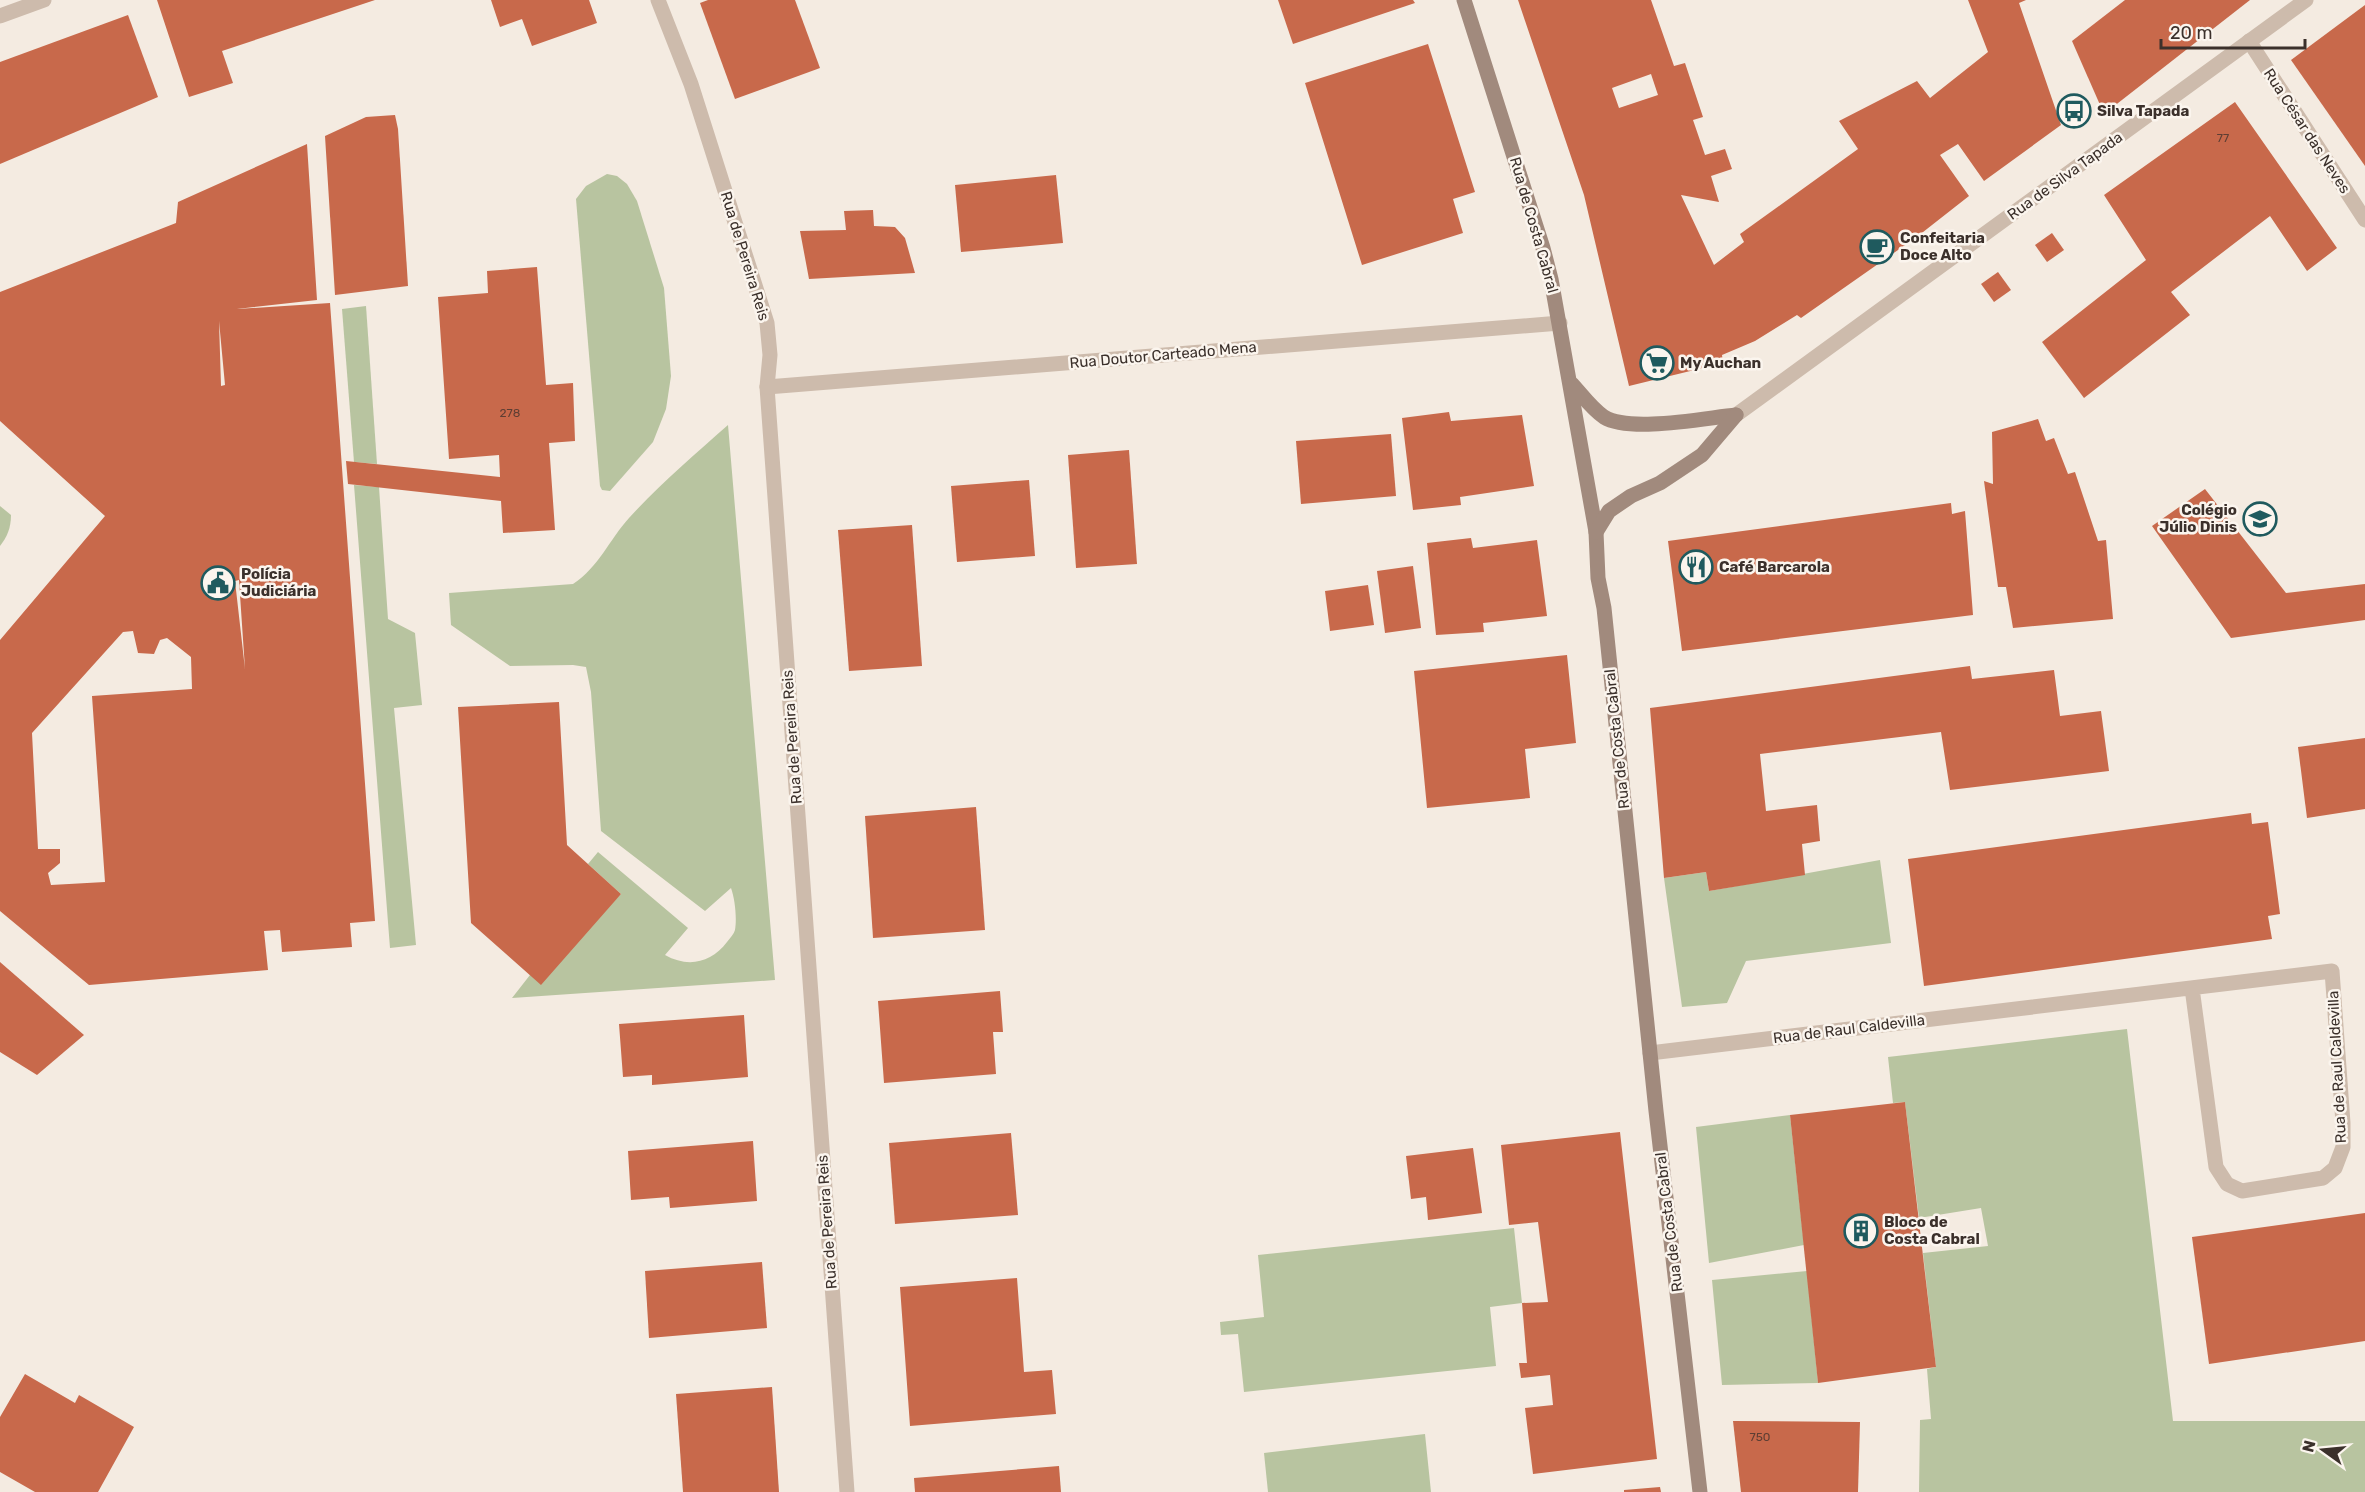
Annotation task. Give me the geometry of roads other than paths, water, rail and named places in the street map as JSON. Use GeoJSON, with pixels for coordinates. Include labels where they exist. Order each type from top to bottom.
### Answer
{"type":"FeatureCollection","features":[{"type":"Feature","properties":{"kind":"main road","name":"Rua de Costa Cabral"},"geometry":{"type":"LineString","coordinates":[[1464,0],[1543,248],[1560,323],[1596,532],[1598,578],[1604,608],[1650,1053],[1700,1492]]}},
{"type":"Feature","properties":{"kind":"main road"},"geometry":{"type":"LineString","coordinates":[[1571,384],[1606,418],[1623,424],[1652,424],[1736,415]]}},
{"type":"Feature","properties":{"kind":"main road"},"geometry":{"type":"LineString","coordinates":[[1596,532],[1609,510],[1631,496],[1660,483],[1702,455],[1736,415]]}},
{"type":"Feature","properties":{"kind":"street"},"geometry":{"type":"LineString","coordinates":[[0,16],[44,0]]}},
{"type":"Feature","properties":{"kind":"street","name":"Rua de Pereira Reis"},"geometry":{"type":"LineString","coordinates":[[658,0],[691,84],[767,323],[770,355],[767,387],[847,1492]]}},
{"type":"Feature","properties":{"kind":"street","name":"Rua de Silva Tapada"},"geometry":{"type":"LineString","coordinates":[[1736,415],[2306,0]]}},
{"type":"Feature","properties":{"kind":"street","name":"Rua César das Neves"},"geometry":{"type":"LineString","coordinates":[[2249,41],[2365,220]]}},
{"type":"Feature","properties":{"kind":"street","name":"Rua Doutor Carteado Mena"},"geometry":{"type":"LineString","coordinates":[[767,387],[1560,323]]}},
{"type":"Feature","properties":{"kind":"street","name":"Rua de Raul Caldevilla"},"geometry":{"type":"LineString","coordinates":[[1650,1053],[2332,971],[2343,1147],[2335,1168],[2323,1178],[2242,1191],[2227,1184],[2216,1167],[2192,988]]}},
{"type":"Feature","properties":{"kind":"place","name":"Silva Tapada"},"geometry":{"type":"Point","coordinates":[2074,111]}},
{"type":"Feature","properties":{"kind":"place","name":"Confeitaria Doce Alto"},"geometry":{"type":"Point","coordinates":[1877,247]}},
{"type":"Feature","properties":{"kind":"place","name":"My Auchan"},"geometry":{"type":"Point","coordinates":[1657,363]}},
{"type":"Feature","properties":{"kind":"place","name":"Colégio Júlio Dinis"},"geometry":{"type":"Point","coordinates":[2260,519]}},
{"type":"Feature","properties":{"kind":"place","name":"Café Barcarola"},"geometry":{"type":"Point","coordinates":[1696,567]}},
{"type":"Feature","properties":{"kind":"place","name":"Polícia Judiciária"},"geometry":{"type":"Point","coordinates":[218,583]}},
{"type":"Feature","properties":{"kind":"place","name":"Bloco de Costa Cabral"},"geometry":{"type":"Point","coordinates":[1861,1231]}}]}
